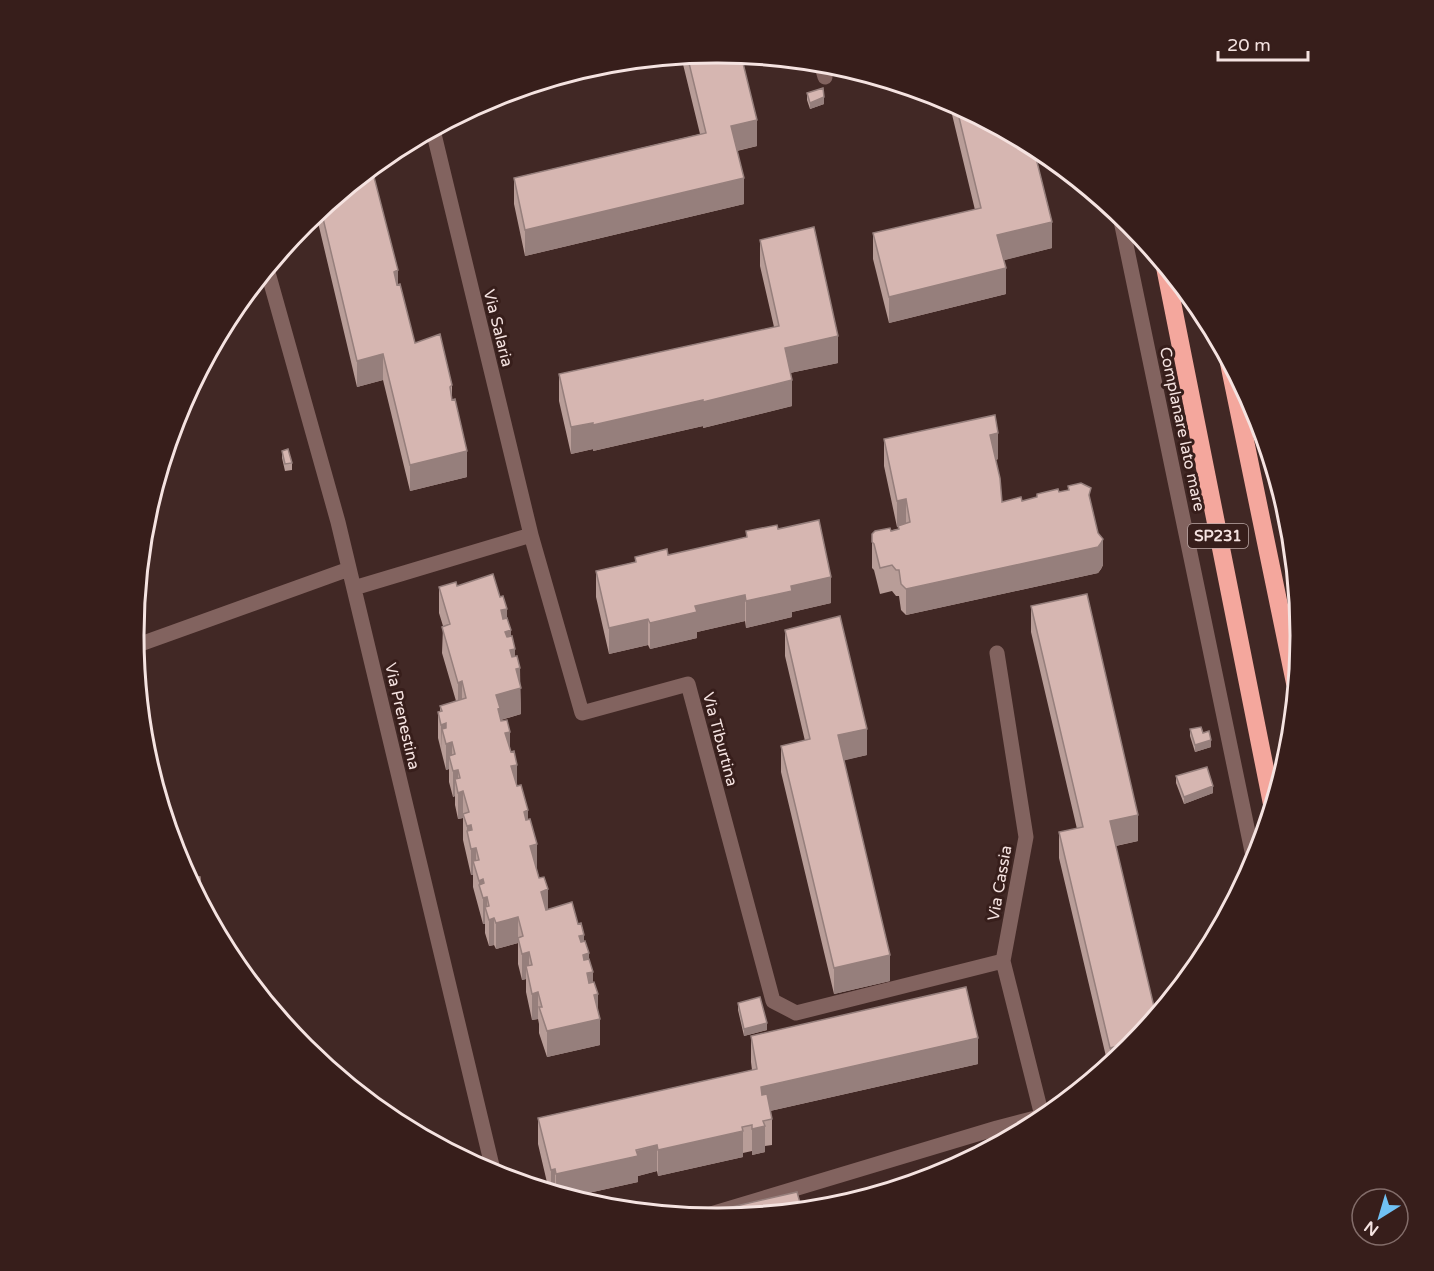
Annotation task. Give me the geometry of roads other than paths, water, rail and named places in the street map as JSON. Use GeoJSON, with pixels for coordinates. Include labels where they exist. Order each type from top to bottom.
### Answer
{"type":"FeatureCollection","features":[{"type":"Feature","properties":{"kind":"highway","name":"SP231"},"geometry":{"type":"LineString","coordinates":[[1168,284],[1269,788]]}},
{"type":"Feature","properties":{"kind":"highway","name":"SP231"},"geometry":{"type":"LineString","coordinates":[[1235,393],[1289,653]]}},
{"type":"Feature","properties":{"kind":"street","name":"Via Salaria"},"geometry":{"type":"LineString","coordinates":[[435,138],[531,535]]}},
{"type":"Feature","properties":{"kind":"street","name":"Complanare lato mare"},"geometry":{"type":"LineString","coordinates":[[1123,233],[1250,843]]}},
{"type":"Feature","properties":{"kind":"street","name":"Via Prenestina"},"geometry":{"type":"LineString","coordinates":[[270,279],[338,522],[491,1161]]}},
{"type":"Feature","properties":{"kind":"street"},"geometry":{"type":"LineString","coordinates":[[354,588],[531,535]]}},
{"type":"Feature","properties":{"kind":"street","name":"Via Tiburtina"},"geometry":{"type":"LineString","coordinates":[[531,535],[582,713],[688,684],[773,1001],[796,1013],[1003,961]]}},
{"type":"Feature","properties":{"kind":"street"},"geometry":{"type":"LineString","coordinates":[[144,643],[349,569]]}},
{"type":"Feature","properties":{"kind":"street","name":"Via Cassia"},"geometry":{"type":"LineString","coordinates":[[996,652],[1026,837],[1003,961],[1042,1107]]}},
{"type":"Feature","properties":{"kind":"street","name":"Via Cassia"},"geometry":{"type":"LineString","coordinates":[[736,1207],[992,1137]]}}]}
